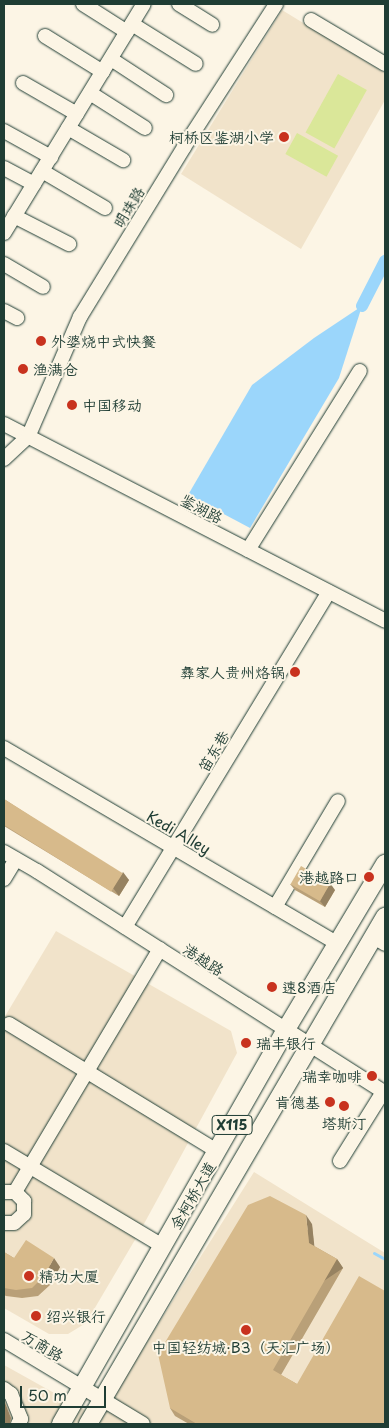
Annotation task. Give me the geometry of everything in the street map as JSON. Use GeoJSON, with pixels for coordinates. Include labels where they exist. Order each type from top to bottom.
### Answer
{"type":"FeatureCollection","features":[{"type":"Feature","properties":{"kind":"main road","name":"金柯桥大道"},"geometry":{"type":"LineString","coordinates":[[61,1424],[285,1031],[385,864]]}},
{"type":"Feature","properties":{"kind":"main road","name":"金柯桥大道"},"geometry":{"type":"LineString","coordinates":[[88,1424],[310,1047],[380,940],[385,917]]}},
{"type":"Feature","properties":{"kind":"street"},"geometry":{"type":"LineString","coordinates":[[83,4],[196,64]]}},
{"type":"Feature","properties":{"kind":"street"},"geometry":{"type":"LineString","coordinates":[[69,244],[8,222],[51,157],[144,4]]}},
{"type":"Feature","properties":{"kind":"street"},"geometry":{"type":"LineString","coordinates":[[179,4],[212,25]]}},
{"type":"Feature","properties":{"kind":"street","name":"明珠路"},"geometry":{"type":"LineString","coordinates":[[28,437],[80,317],[271,5]]}},
{"type":"Feature","properties":{"kind":"street"},"geometry":{"type":"LineString","coordinates":[[311,20],[385,64]]}},
{"type":"Feature","properties":{"kind":"street"},"geometry":{"type":"LineString","coordinates":[[46,36],[103,72]]}},
{"type":"Feature","properties":{"kind":"street"},"geometry":{"type":"LineString","coordinates":[[110,59],[166,94]]}},
{"type":"Feature","properties":{"kind":"street"},"geometry":{"type":"LineString","coordinates":[[23,83],[77,114]]}},
{"type":"Feature","properties":{"kind":"street"},"geometry":{"type":"LineString","coordinates":[[90,93],[145,128]]}},
{"type":"Feature","properties":{"kind":"street"},"geometry":{"type":"LineString","coordinates":[[68,128],[123,160]]}},
{"type":"Feature","properties":{"kind":"street"},"geometry":{"type":"LineString","coordinates":[[4,131],[51,157]]}},
{"type":"Feature","properties":{"kind":"street"},"geometry":{"type":"LineString","coordinates":[[4,168],[34,184]]}},
{"type":"Feature","properties":{"kind":"street"},"geometry":{"type":"LineString","coordinates":[[42,170],[105,208]]}},
{"type":"Feature","properties":{"kind":"street"},"geometry":{"type":"LineString","coordinates":[[4,264],[43,287]]}},
{"type":"Feature","properties":{"kind":"street"},"geometry":{"type":"LineString","coordinates":[[4,311],[17,318]]}},
{"type":"Feature","properties":{"kind":"street"},"geometry":{"type":"LineString","coordinates":[[248,550],[360,371]]}},
{"type":"Feature","properties":{"kind":"street","name":"鉴湖路"},"geometry":{"type":"LineString","coordinates":[[4,424],[385,621]]}},
{"type":"Feature","properties":{"kind":"street"},"geometry":{"type":"LineString","coordinates":[[4,459],[28,437]]}},
{"type":"Feature","properties":{"kind":"street","name":"笛东巷"},"geometry":{"type":"LineString","coordinates":[[125,927],[329,592]]}},
{"type":"Feature","properties":{"kind":"street","name":"Kedi Alley"},"geometry":{"type":"LineString","coordinates":[[4,748],[338,944]]}},
{"type":"Feature","properties":{"kind":"street"},"geometry":{"type":"LineString","coordinates":[[275,907],[338,801]]}},
{"type":"Feature","properties":{"kind":"street"},"geometry":{"type":"LineString","coordinates":[[4,880],[10,856]]}},
{"type":"Feature","properties":{"kind":"street","name":"港越路"},"geometry":{"type":"LineString","coordinates":[[10,856],[125,927],[384,1093]]}},
{"type":"Feature","properties":{"kind":"street"},"geometry":{"type":"LineString","coordinates":[[4,1223],[14,1223],[24,1214],[24,1202],[9,1192],[30,1167],[160,950]]}},
{"type":"Feature","properties":{"kind":"street"},"geometry":{"type":"LineString","coordinates":[[9,1024],[217,1151]]}},
{"type":"Feature","properties":{"kind":"street"},"geometry":{"type":"LineString","coordinates":[[340,1161],[384,1093]]}},
{"type":"Feature","properties":{"kind":"street"},"geometry":{"type":"LineString","coordinates":[[4,1151],[163,1246]]}},
{"type":"Feature","properties":{"kind":"street","name":"万商路"},"geometry":{"type":"LineString","coordinates":[[4,1340],[143,1424]]}},
{"type":"Feature","properties":{"kind":"street"},"geometry":{"type":"LineString","coordinates":[[4,1389],[11,1394],[21,1419],[18,1424]]}},
{"type":"Feature","properties":{"kind":"shaded area","name":"柯桥区鉴湖小学"},"geometry":{"type":"Polygon","coordinates":[[[282,10],[385,73],[385,100],[301,249],[181,174],[282,10]]]}},
{"type":"Feature","properties":{"kind":"shaded area"},"geometry":{"type":"Polygon","coordinates":[[[56,931],[231,1031],[237,1053],[139,1233],[86,1323],[68,1334],[49,1334],[4,1308],[4,1018],[56,931]]]}},
{"type":"Feature","properties":{"kind":"shaded area","name":"中国轻纺城·B3（天汇广场）"},"geometry":{"type":"Polygon","coordinates":[[[254,1172],[385,1253],[385,1424],[4,1424],[4,1365],[99,1418],[254,1172]]]}},
{"type":"Feature","properties":{"kind":"green space"},"geometry":{"type":"Polygon","coordinates":[[[338,74],[367,90],[334,149],[306,133],[338,74]]]}},
{"type":"Feature","properties":{"kind":"green space"},"geometry":{"type":"Polygon","coordinates":[[[297,133],[338,156],[326,177],[285,154],[297,133]]]}},
{"type":"Feature","properties":{"kind":"water"},"geometry":{"type":"Polygon","coordinates":[[[362,306],[339,378],[250,528],[188,495],[252,385],[314,338],[362,306]]]}},
{"type":"Feature","properties":{"kind":"building"},"geometry":{"type":"Polygon","coordinates":[[[4,799],[123,873],[111,892],[4,825],[4,799]]]}},
{"type":"Feature","properties":{"kind":"building"},"geometry":{"type":"Polygon","coordinates":[[[301,866],[330,883],[320,901],[290,884],[301,866]]]}},
{"type":"Feature","properties":{"kind":"building","name":"中国轻纺城·B3（天汇广场）"},"geometry":{"type":"Polygon","coordinates":[[[270,1196],[306,1215],[309,1243],[337,1259],[273,1370],[297,1384],[359,1276],[385,1291],[385,1424],[197,1424],[170,1408],[158,1354],[248,1205],[270,1196]]]}},
{"type":"Feature","properties":{"kind":"building","name":"精功大厦"},"geometry":{"type":"Polygon","coordinates":[[[26,1240],[54,1258],[44,1276],[32,1288],[16,1290],[4,1288],[4,1252],[14,1258],[26,1240]]]}},
{"type":"Feature","properties":{"kind":"waterway"},"geometry":{"type":"LineString","coordinates":[[362,306],[385,261]]}},
{"type":"Feature","properties":{"kind":"waterway"},"geometry":{"type":"LineString","coordinates":[[374,1253],[385,1259]]}},
{"type":"Feature","properties":{"kind":"place","name":"柯桥区鉴湖小学"},"geometry":{"type":"Point","coordinates":[284,137]}},
{"type":"Feature","properties":{"kind":"place","name":"外婆烧中式快餐"},"geometry":{"type":"Point","coordinates":[41,341]}},
{"type":"Feature","properties":{"kind":"place","name":"渔满仓"},"geometry":{"type":"Point","coordinates":[23,369]}},
{"type":"Feature","properties":{"kind":"place","name":"中国移动"},"geometry":{"type":"Point","coordinates":[72,405]}},
{"type":"Feature","properties":{"kind":"place","name":"彝家人贵州烙锅"},"geometry":{"type":"Point","coordinates":[295,672]}},
{"type":"Feature","properties":{"kind":"place","name":"港越路口"},"geometry":{"type":"Point","coordinates":[369,877]}},
{"type":"Feature","properties":{"kind":"place","name":"速8酒店"},"geometry":{"type":"Point","coordinates":[272,987]}},
{"type":"Feature","properties":{"kind":"place","name":"瑞丰银行"},"geometry":{"type":"Point","coordinates":[246,1043]}},
{"type":"Feature","properties":{"kind":"place","name":"瑞幸咖啡"},"geometry":{"type":"Point","coordinates":[372,1076]}},
{"type":"Feature","properties":{"kind":"place","name":"肯德基"},"geometry":{"type":"Point","coordinates":[330,1102]}},
{"type":"Feature","properties":{"kind":"place","name":"塔斯汀"},"geometry":{"type":"Point","coordinates":[344,1106]}},
{"type":"Feature","properties":{"kind":"place","name":"精功大厦"},"geometry":{"type":"Point","coordinates":[29,1276]}},
{"type":"Feature","properties":{"kind":"place","name":"绍兴银行"},"geometry":{"type":"Point","coordinates":[36,1316]}},
{"type":"Feature","properties":{"kind":"place","name":"中国轻纺城·B3（天汇广场）"},"geometry":{"type":"Point","coordinates":[246,1330]}}]}
